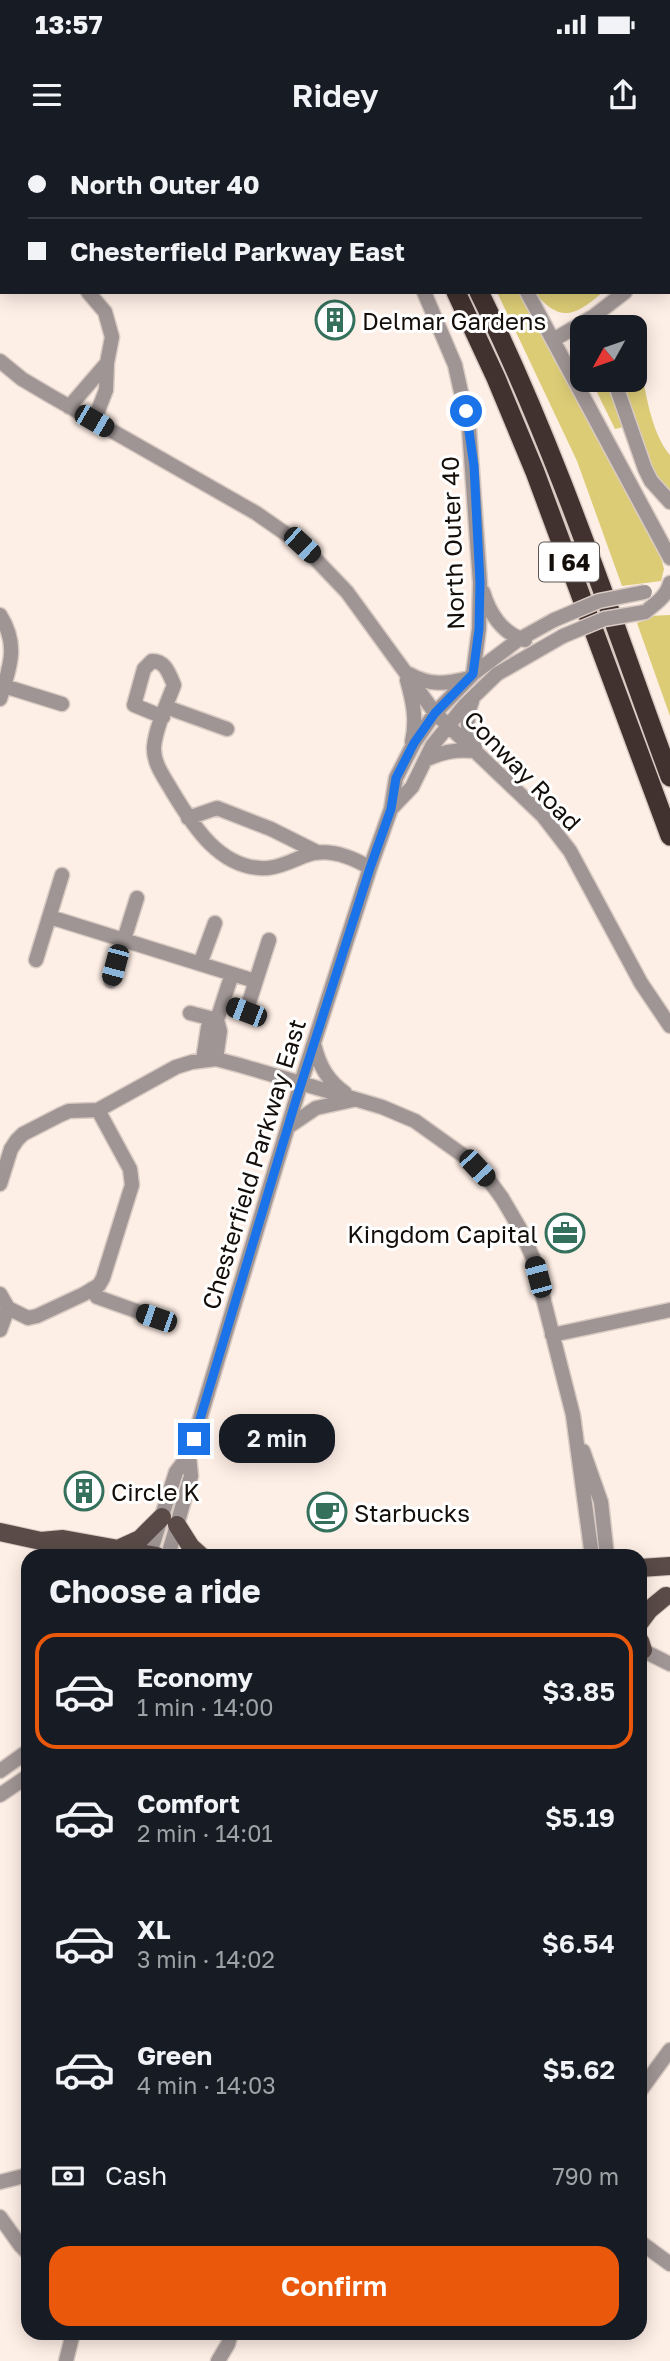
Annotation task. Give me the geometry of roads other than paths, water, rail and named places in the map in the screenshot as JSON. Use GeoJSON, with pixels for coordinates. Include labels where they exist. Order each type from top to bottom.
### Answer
{"type":"FeatureCollection","features":[{"type":"Feature","properties":{"kind":"highway","name":"I 64"},"geometry":{"type":"LineString","coordinates":[[457,294],[531,460],[670,836]]}},
{"type":"Feature","properties":{"kind":"highway","name":"I 64"},"geometry":{"type":"LineString","coordinates":[[480,294],[550,454],[670,777]]}},
{"type":"Feature","properties":{"kind":"main road"},"geometry":{"type":"LineString","coordinates":[[0,1532],[41,1541],[63,1539],[118,1549],[169,1521],[193,1549]]}},
{"type":"Feature","properties":{"kind":"main road"},"geometry":{"type":"LineString","coordinates":[[41,1541],[52,1549]]}},
{"type":"Feature","properties":{"kind":"main road"},"geometry":{"type":"LineString","coordinates":[[647,1568],[670,1566]]}},
{"type":"Feature","properties":{"kind":"main road"},"geometry":{"type":"LineString","coordinates":[[647,1596],[668,1596]]}},
{"type":"Feature","properties":{"kind":"main road"},"geometry":{"type":"LineString","coordinates":[[647,1613],[668,1596]]}},
{"type":"Feature","properties":{"kind":"street"},"geometry":{"type":"LineString","coordinates":[[90,294],[105,312],[112,337],[104,400],[94,421]]}},
{"type":"Feature","properties":{"kind":"street","name":"North Outer 40"},"geometry":{"type":"LineString","coordinates":[[425,294],[447,343],[463,394],[474,466],[480,583],[479,629],[472,676]]}},
{"type":"Feature","properties":{"kind":"street"},"geometry":{"type":"LineString","coordinates":[[528,294],[670,556]]}},
{"type":"Feature","properties":{"kind":"street"},"geometry":{"type":"LineString","coordinates":[[602,315],[623,294]]}},
{"type":"Feature","properties":{"kind":"street"},"geometry":{"type":"LineString","coordinates":[[553,340],[570,333]]}},
{"type":"Feature","properties":{"kind":"street","name":"Conway Road"},"geometry":{"type":"LineString","coordinates":[[0,361],[22,379],[256,513],[302,545],[347,592],[435,713],[543,816],[570,851],[641,982],[670,1026]]}},
{"type":"Feature","properties":{"kind":"street"},"geometry":{"type":"LineString","coordinates":[[69,407],[107,363]]}},
{"type":"Feature","properties":{"kind":"street"},"geometry":{"type":"LineString","coordinates":[[85,389],[91,389],[104,400]]}},
{"type":"Feature","properties":{"kind":"street"},"geometry":{"type":"LineString","coordinates":[[618,392],[645,469],[651,481],[670,502]]}},
{"type":"Feature","properties":{"kind":"street"},"geometry":{"type":"LineString","coordinates":[[480,583],[487,606],[506,630],[519,639],[547,645]]}},
{"type":"Feature","properties":{"kind":"street"},"geometry":{"type":"LineString","coordinates":[[649,610],[670,588]]}},
{"type":"Feature","properties":{"kind":"street","name":"Chesterfield Parkway East"},"geometry":{"type":"LineString","coordinates":[[168,1549],[176,1472],[189,1455],[288,1127],[391,809],[396,778],[410,751],[435,713],[472,676],[519,639],[554,620],[599,601],[670,588]]}},
{"type":"Feature","properties":{"kind":"street","name":"Chesterfield Parkway East"},"geometry":{"type":"LineString","coordinates":[[391,809],[412,787],[447,725],[497,674],[563,636],[604,619],[670,608]]}},
{"type":"Feature","properties":{"kind":"street"},"geometry":{"type":"LineString","coordinates":[[0,615],[12,642],[2,692],[62,705]]}},
{"type":"Feature","properties":{"kind":"street"},"geometry":{"type":"LineString","coordinates":[[405,671],[419,680],[438,684],[472,676]]}},
{"type":"Feature","properties":{"kind":"street"},"geometry":{"type":"LineString","coordinates":[[405,671],[415,709],[415,730],[410,751]]}},
{"type":"Feature","properties":{"kind":"street"},"geometry":{"type":"LineString","coordinates":[[474,696],[467,714],[466,727],[480,756]]}},
{"type":"Feature","properties":{"kind":"street"},"geometry":{"type":"LineString","coordinates":[[227,729],[164,712],[154,746],[155,760],[188,818],[207,841],[227,858],[247,866],[268,868],[317,852]]}},
{"type":"Feature","properties":{"kind":"street"},"geometry":{"type":"LineString","coordinates":[[425,760],[456,750],[480,756]]}},
{"type":"Feature","properties":{"kind":"street"},"geometry":{"type":"LineString","coordinates":[[188,818],[217,808],[271,829],[317,852],[351,858],[370,868]]}},
{"type":"Feature","properties":{"kind":"street"},"geometry":{"type":"LineString","coordinates":[[36,960],[62,875]]}},
{"type":"Feature","properties":{"kind":"street"},"geometry":{"type":"LineString","coordinates":[[111,981],[137,898]]}},
{"type":"Feature","properties":{"kind":"street"},"geometry":{"type":"LineString","coordinates":[[50,917],[255,981]]}},
{"type":"Feature","properties":{"kind":"street"},"geometry":{"type":"LineString","coordinates":[[201,964],[215,923]]}},
{"type":"Feature","properties":{"kind":"street"},"geometry":{"type":"LineString","coordinates":[[224,1003],[246,1012],[268,940]]}},
{"type":"Feature","properties":{"kind":"street"},"geometry":{"type":"LineString","coordinates":[[209,1060],[220,1031],[217,1020],[232,974]]}},
{"type":"Feature","properties":{"kind":"street"},"geometry":{"type":"LineString","coordinates":[[190,1013],[217,1020]]}},
{"type":"Feature","properties":{"kind":"street"},"geometry":{"type":"LineString","coordinates":[[314,1044],[322,1069],[332,1084],[354,1099]]}},
{"type":"Feature","properties":{"kind":"street"},"geometry":{"type":"LineString","coordinates":[[0,1184],[11,1149],[23,1134],[69,1111],[98,1110],[176,1067],[209,1060],[302,1083],[382,1107],[415,1121],[464,1156],[491,1184],[512,1213],[527,1243],[577,1437],[591,1549]]}},
{"type":"Feature","properties":{"kind":"street"},"geometry":{"type":"LineString","coordinates":[[288,1127],[316,1108],[354,1099]]}},
{"type":"Feature","properties":{"kind":"street"},"geometry":{"type":"LineString","coordinates":[[0,1294],[8,1308],[28,1318],[92,1289],[99,1285],[103,1278],[131,1185],[130,1169],[98,1110]]}},
{"type":"Feature","properties":{"kind":"street"},"geometry":{"type":"LineString","coordinates":[[92,1289],[97,1297],[156,1318]]}},
{"type":"Feature","properties":{"kind":"street"},"geometry":{"type":"LineString","coordinates":[[0,1330],[8,1308]]}},
{"type":"Feature","properties":{"kind":"street"},"geometry":{"type":"LineString","coordinates":[[552,1335],[670,1310]]}},
{"type":"Feature","properties":{"kind":"street"},"geometry":{"type":"LineString","coordinates":[[577,1437],[601,1502],[606,1549]]}},
{"type":"Feature","properties":{"kind":"street","name":"Chesterfield Parkway East"},"geometry":{"type":"LineString","coordinates":[[155,1549],[169,1521]]}},
{"type":"Feature","properties":{"kind":"street"},"geometry":{"type":"LineString","coordinates":[[647,1651],[670,1664]]}},
{"type":"Feature","properties":{"kind":"street"},"geometry":{"type":"LineString","coordinates":[[0,1771],[21,1756]]}},
{"type":"Feature","properties":{"kind":"street"},"geometry":{"type":"LineString","coordinates":[[0,1795],[21,1781]]}},
{"type":"Feature","properties":{"kind":"street"},"geometry":{"type":"LineString","coordinates":[[647,2081],[670,2050]]}},
{"type":"Feature","properties":{"kind":"street"},"geometry":{"type":"LineString","coordinates":[[0,2182],[21,2177]]}},
{"type":"Feature","properties":{"kind":"street"},"geometry":{"type":"LineString","coordinates":[[0,2217],[21,2246]]}},
{"type":"Feature","properties":{"kind":"street"},"geometry":{"type":"LineString","coordinates":[[647,2247],[670,2264]]}},
{"type":"Feature","properties":{"kind":"street"},"geometry":{"type":"LineString","coordinates":[[66,2361],[71,2340]]}},
{"type":"Feature","properties":{"kind":"street"},"geometry":{"type":"LineString","coordinates":[[218,2361],[229,2340]]}},
{"type":"Feature","properties":{"kind":"place","name":"Delmar Gardens"},"geometry":{"type":"Point","coordinates":[335,320]}},
{"type":"Feature","properties":{"kind":"place","name":"Kingdom Capital"},"geometry":{"type":"Point","coordinates":[565,1233]}},
{"type":"Feature","properties":{"kind":"place","name":"Circle K"},"geometry":{"type":"Point","coordinates":[84,1491]}},
{"type":"Feature","properties":{"kind":"place","name":"Starbucks"},"geometry":{"type":"Point","coordinates":[327,1512]}}]}
